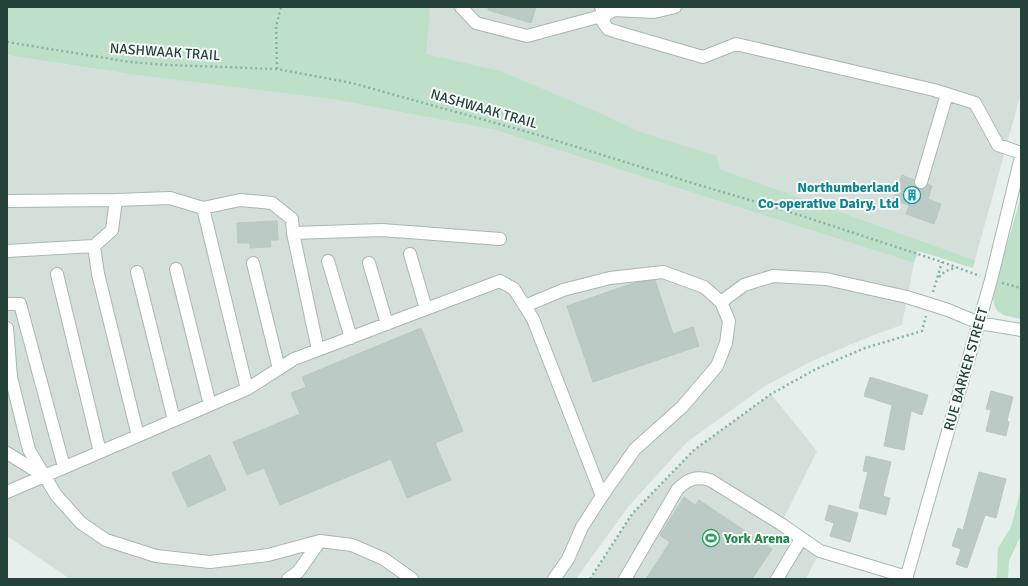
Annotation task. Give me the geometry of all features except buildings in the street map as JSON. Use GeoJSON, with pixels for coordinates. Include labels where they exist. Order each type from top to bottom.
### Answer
{"type":"FeatureCollection","features":[{"type":"Feature","properties":{"kind":"street"},"geometry":{"type":"LineString","coordinates":[[461,7],[476,23],[527,36],[603,11],[614,10],[654,12],[675,7]]}},
{"type":"Feature","properties":{"kind":"street"},"geometry":{"type":"LineString","coordinates":[[603,11],[603,22],[608,29],[703,57],[736,44],[947,94],[975,104],[998,145],[1021,153]]}},
{"type":"Feature","properties":{"kind":"street"},"geometry":{"type":"LineString","coordinates":[[921,182],[947,94]]}},
{"type":"Feature","properties":{"kind":"street","name":"RUE BARKER STREET"},"geometry":{"type":"LineString","coordinates":[[907,578],[991,280],[1021,157]]}},
{"type":"Feature","properties":{"kind":"street"},"geometry":{"type":"LineString","coordinates":[[7,201],[170,198],[203,208],[240,200],[272,203],[292,219],[293,233],[318,350]]}},
{"type":"Feature","properties":{"kind":"street"},"geometry":{"type":"LineString","coordinates":[[7,251],[94,246],[112,230],[116,200]]}},
{"type":"Feature","properties":{"kind":"street"},"geometry":{"type":"LineString","coordinates":[[203,208],[247,389]]}},
{"type":"Feature","properties":{"kind":"street"},"geometry":{"type":"LineString","coordinates":[[293,233],[382,230],[500,239]]}},
{"type":"Feature","properties":{"kind":"street"},"geometry":{"type":"LineString","coordinates":[[94,246],[98,274],[138,436]]}},
{"type":"Feature","properties":{"kind":"street"},"geometry":{"type":"LineString","coordinates":[[410,254],[426,309]]}},
{"type":"Feature","properties":{"kind":"street"},"geometry":{"type":"LineString","coordinates":[[328,261],[351,338]]}},
{"type":"Feature","properties":{"kind":"street"},"geometry":{"type":"LineString","coordinates":[[253,263],[279,369]]}},
{"type":"Feature","properties":{"kind":"street"},"geometry":{"type":"LineString","coordinates":[[369,263],[387,324]]}},
{"type":"Feature","properties":{"kind":"street"},"geometry":{"type":"LineString","coordinates":[[176,269],[210,405]]}},
{"type":"Feature","properties":{"kind":"street"},"geometry":{"type":"LineString","coordinates":[[137,272],[174,420]]}},
{"type":"Feature","properties":{"kind":"street"},"geometry":{"type":"LineString","coordinates":[[525,306],[563,290],[597,281],[610,278],[663,272],[704,287],[721,302],[729,321],[726,343],[717,366],[682,407],[635,449],[582,527],[568,559],[554,579]]}},
{"type":"Feature","properties":{"kind":"street"},"geometry":{"type":"LineString","coordinates":[[57,274],[100,452]]}},
{"type":"Feature","properties":{"kind":"street"},"geometry":{"type":"LineString","coordinates":[[721,302],[744,286],[773,276],[826,279],[914,300],[948,310],[979,323],[1021,330]]}},
{"type":"Feature","properties":{"kind":"street"},"geometry":{"type":"LineString","coordinates":[[7,492],[247,389],[294,359],[500,281],[514,289],[533,319],[602,496]]}},
{"type":"Feature","properties":{"kind":"street"},"geometry":{"type":"LineString","coordinates":[[7,304],[20,304],[64,467]]}},
{"type":"Feature","properties":{"kind":"street"},"geometry":{"type":"LineString","coordinates":[[7,328],[11,377],[29,450],[56,495],[81,523],[106,540],[156,556],[210,562],[268,555],[320,541],[352,545],[384,559],[412,579]]}},
{"type":"Feature","properties":{"kind":"street"},"geometry":{"type":"LineString","coordinates":[[7,453],[44,476]]}},
{"type":"Feature","properties":{"kind":"street"},"geometry":{"type":"LineString","coordinates":[[625,579],[677,490],[683,483],[693,479],[702,478],[710,480],[781,524],[820,551],[907,578]]}},
{"type":"Feature","properties":{"kind":"street"},"geometry":{"type":"LineString","coordinates":[[777,579],[801,539]]}},
{"type":"Feature","properties":{"kind":"street"},"geometry":{"type":"LineString","coordinates":[[288,579],[298,572],[320,541]]}},
{"type":"Feature","properties":{"kind":"path"},"geometry":{"type":"LineString","coordinates":[[277,69],[276,27],[281,7]]}},
{"type":"Feature","properties":{"kind":"path","name":"NASHWAAK TRAIL"},"geometry":{"type":"LineString","coordinates":[[7,42],[130,62],[277,69],[352,83],[527,132],[787,211],[942,262],[991,280],[1021,288]]}},
{"type":"Feature","properties":{"kind":"path"},"geometry":{"type":"LineString","coordinates":[[937,279],[942,273],[956,268]]}},
{"type":"Feature","properties":{"kind":"path"},"geometry":{"type":"LineString","coordinates":[[590,579],[632,514],[694,450],[771,394],[816,369],[865,348],[922,331]]}},
{"type":"Feature","properties":{"kind":"shaded area"},"geometry":{"type":"Polygon","coordinates":[[[417,7],[1021,7],[1021,93],[975,260],[591,123],[399,67],[417,7]]]}},
{"type":"Feature","properties":{"kind":"shaded area"},"geometry":{"type":"Polygon","coordinates":[[[7,55],[109,71],[331,99],[495,130],[914,263],[902,325],[871,336],[812,361],[765,386],[687,442],[628,507],[576,579],[70,579],[7,536],[7,55]]]}},
{"type":"Feature","properties":{"kind":"shaded area"},"geometry":{"type":"Polygon","coordinates":[[[771,394],[817,451],[781,524],[820,551],[806,579],[590,579],[632,514],[694,450],[771,394]]]}},
{"type":"Feature","properties":{"kind":"green space"},"geometry":{"type":"Polygon","coordinates":[[[7,7],[429,7],[430,13],[426,54],[500,71],[595,111],[640,132],[717,156],[720,169],[975,260],[973,268],[918,251],[914,263],[495,130],[331,99],[136,75],[7,55],[7,7]]]}},
{"type":"Feature","properties":{"kind":"green space"},"geometry":{"type":"Polygon","coordinates":[[[1021,196],[1021,319],[1000,313],[995,306],[993,293],[1021,196]]]}},
{"type":"Feature","properties":{"kind":"green space"},"geometry":{"type":"Polygon","coordinates":[[[1021,489],[1021,535],[1009,561],[1008,579],[996,579],[998,548],[1011,527],[1021,489]]]}},
{"type":"Feature","properties":{"kind":"place","name":"Northumberland Co-operative Dairy, Ltd"},"geometry":{"type":"Point","coordinates":[912,195]}},
{"type":"Feature","properties":{"kind":"place","name":"York Arena"},"geometry":{"type":"Point","coordinates":[711,538]}}]}
